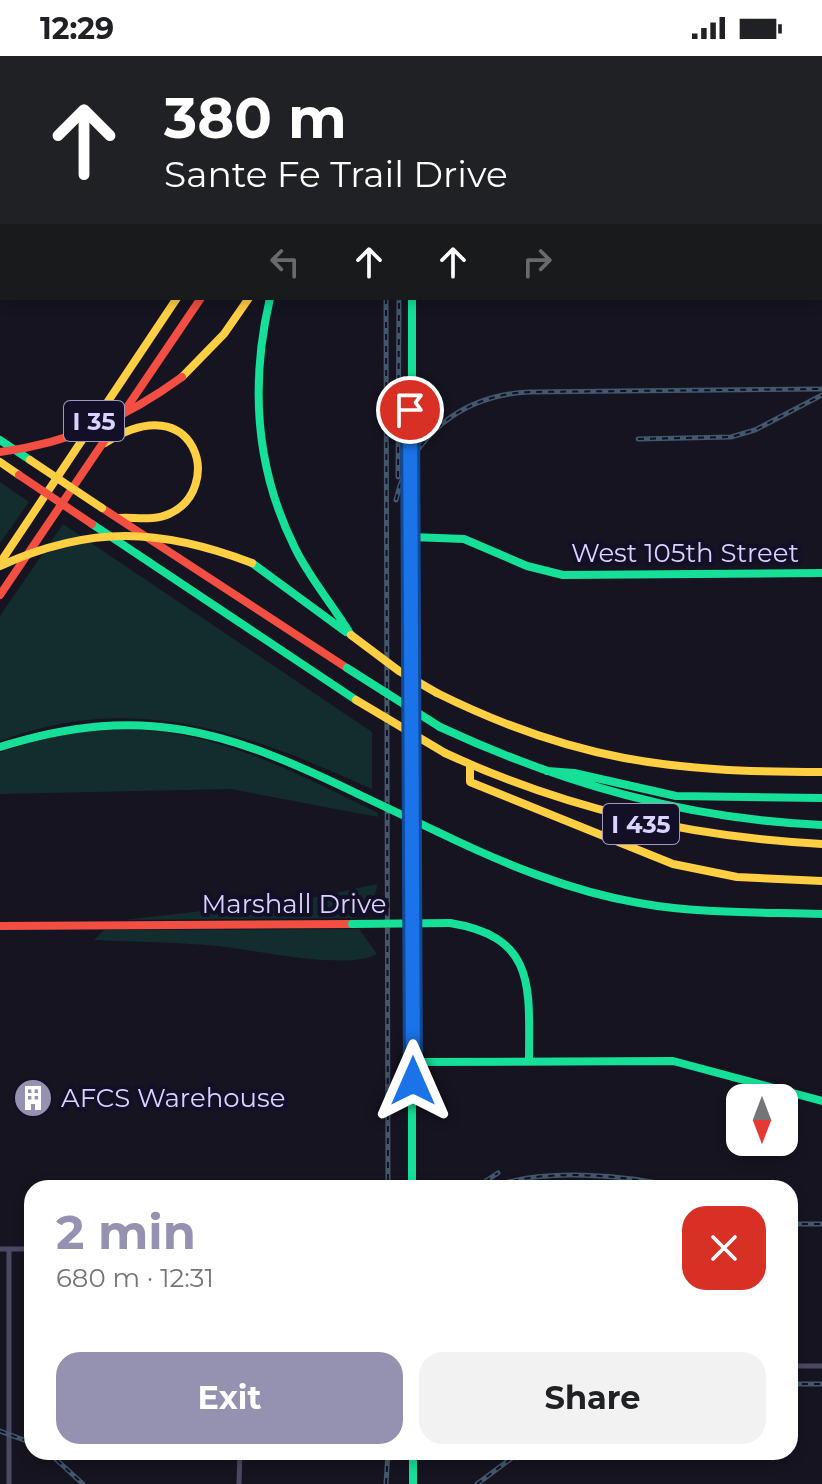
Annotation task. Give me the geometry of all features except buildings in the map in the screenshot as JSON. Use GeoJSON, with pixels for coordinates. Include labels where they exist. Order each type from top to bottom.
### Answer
{"type":"FeatureCollection","features":[{"type":"Feature","properties":{"kind":"main road","name":"I 35"},"geometry":{"type":"LineString","coordinates":[[0,564],[176,300]]}},
{"type":"Feature","properties":{"kind":"main road","name":"I 35"},"geometry":{"type":"LineString","coordinates":[[0,595],[200,300]]}},
{"type":"Feature","properties":{"kind":"main road"},"geometry":{"type":"LineString","coordinates":[[0,452],[57,443],[101,427],[148,403],[182,377],[224,334],[248,300]]}},
{"type":"Feature","properties":{"kind":"main road"},"geometry":{"type":"LineString","coordinates":[[270,300],[260,341],[257,386],[265,466],[295,547],[351,635]]}},
{"type":"Feature","properties":{"kind":"main road"},"geometry":{"type":"LineString","coordinates":[[412,300],[412,1180]]}},
{"type":"Feature","properties":{"kind":"main road"},"geometry":{"type":"LineString","coordinates":[[100,446],[137,425],[158,423],[178,430],[197,455],[195,488],[178,509],[160,516],[117,518]]}},
{"type":"Feature","properties":{"kind":"main road","name":"I 435"},"geometry":{"type":"LineString","coordinates":[[0,440],[440,727],[538,772],[698,814],[822,825]]}},
{"type":"Feature","properties":{"kind":"main road","name":"I 435"},"geometry":{"type":"LineString","coordinates":[[0,462],[356,700],[470,765],[538,794],[639,824],[740,840],[822,844]]}},
{"type":"Feature","properties":{"kind":"main road"},"geometry":{"type":"LineString","coordinates":[[0,564],[62,541],[117,533],[157,534],[192,541],[252,563],[399,671],[437,693],[536,739],[620,762],[701,772],[822,772]]}},
{"type":"Feature","properties":{"kind":"main road","name":"West 105th Street"},"geometry":{"type":"LineString","coordinates":[[412,537],[464,539],[527,566],[563,575],[822,573]]}},
{"type":"Feature","properties":{"kind":"main road"},"geometry":{"type":"LineString","coordinates":[[0,553],[12,544]]}},
{"type":"Feature","properties":{"kind":"main road"},"geometry":{"type":"LineString","coordinates":[[0,747],[38,734],[95,724],[173,726],[257,748],[500,862],[601,895],[686,909],[822,914]]}},
{"type":"Feature","properties":{"kind":"main road"},"geometry":{"type":"LineString","coordinates":[[470,765],[470,782],[647,856],[737,877],[822,881]]}},
{"type":"Feature","properties":{"kind":"main road"},"geometry":{"type":"LineString","coordinates":[[538,772],[567,771],[618,786],[676,796],[822,798]]}},
{"type":"Feature","properties":{"kind":"main road","name":"Marshall Drive"},"geometry":{"type":"LineString","coordinates":[[0,926],[450,923],[476,926],[492,932],[519,959],[528,990],[529,1061]]}},
{"type":"Feature","properties":{"kind":"main road"},"geometry":{"type":"LineString","coordinates":[[413,1062],[673,1061],[714,1070],[784,1094],[822,1101]]}},
{"type":"Feature","properties":{"kind":"main road"},"geometry":{"type":"LineString","coordinates":[[413,1460],[413,1484]]}},
{"type":"Feature","properties":{"kind":"street"},"geometry":{"type":"LineString","coordinates":[[0,1249],[24,1249]]}},
{"type":"Feature","properties":{"kind":"street"},"geometry":{"type":"LineString","coordinates":[[9,1249],[9,1484]]}},
{"type":"Feature","properties":{"kind":"street"},"geometry":{"type":"LineString","coordinates":[[798,1366],[822,1366]]}},
{"type":"Feature","properties":{"kind":"street"},"geometry":{"type":"LineString","coordinates":[[239,1484],[240,1460]]}},
{"type":"Feature","properties":{"kind":"green space"},"geometry":{"type":"Polygon","coordinates":[[[0,482],[29,502],[0,543],[0,482]]]}},
{"type":"Feature","properties":{"kind":"green space"},"geometry":{"type":"Polygon","coordinates":[[[63,524],[372,732],[372,789],[235,736],[190,725],[145,719],[98,719],[50,726],[0,741],[0,616],[63,524]]]}},
{"type":"Feature","properties":{"kind":"green space"},"geometry":{"type":"Polygon","coordinates":[[[105,729],[143,730],[213,742],[279,766],[378,813],[378,817],[231,789],[0,794],[0,752],[57,735],[105,729]]]}},
{"type":"Feature","properties":{"kind":"green space"},"geometry":{"type":"Polygon","coordinates":[[[377,884],[370,903],[355,918],[124,920],[307,899],[377,884]]]}},
{"type":"Feature","properties":{"kind":"green space"},"geometry":{"type":"Polygon","coordinates":[[[359,929],[377,954],[363,959],[323,960],[203,945],[94,940],[104,930],[359,929]]]}},
{"type":"Feature","properties":{"kind":"railway"},"geometry":{"type":"LineString","coordinates":[[386,300],[388,1180]]}},
{"type":"Feature","properties":{"kind":"railway"},"geometry":{"type":"LineString","coordinates":[[398,477],[399,300]]}},
{"type":"Feature","properties":{"kind":"railway"},"geometry":{"type":"LineString","coordinates":[[396,500],[403,477],[427,438],[462,410],[505,395],[529,392],[822,389]]}},
{"type":"Feature","properties":{"kind":"railway"},"geometry":{"type":"LineString","coordinates":[[638,439],[731,437],[755,430],[822,395]]}},
{"type":"Feature","properties":{"kind":"railway"},"geometry":{"type":"LineString","coordinates":[[487,1180],[498,1173]]}},
{"type":"Feature","properties":{"kind":"railway"},"geometry":{"type":"LineString","coordinates":[[516,1180],[558,1175],[635,1180]]}},
{"type":"Feature","properties":{"kind":"railway"},"geometry":{"type":"LineString","coordinates":[[798,1224],[822,1224]]}},
{"type":"Feature","properties":{"kind":"railway"},"geometry":{"type":"LineString","coordinates":[[798,1384],[822,1384]]}},
{"type":"Feature","properties":{"kind":"railway"},"geometry":{"type":"LineString","coordinates":[[0,1431],[24,1440]]}},
{"type":"Feature","properties":{"kind":"railway"},"geometry":{"type":"LineString","coordinates":[[57,1460],[83,1484]]}},
{"type":"Feature","properties":{"kind":"railway"},"geometry":{"type":"LineString","coordinates":[[386,1484],[388,1460]]}},
{"type":"Feature","properties":{"kind":"railway"},"geometry":{"type":"LineString","coordinates":[[477,1484],[509,1460]]}},
{"type":"Feature","properties":{"kind":"traffic: fast"},"geometry":{"type":"LineString","coordinates":[[270,300],[260,362],[259,394],[260,425],[271,487],[295,548],[351,635]]}},
{"type":"Feature","properties":{"kind":"traffic: fast"},"geometry":{"type":"LineString","coordinates":[[412,300],[412,1180]]}},
{"type":"Feature","properties":{"kind":"traffic: fast"},"geometry":{"type":"LineString","coordinates":[[0,440],[30,460]]}},
{"type":"Feature","properties":{"kind":"traffic: fast"},"geometry":{"type":"LineString","coordinates":[[92,524],[356,700]]}},
{"type":"Feature","properties":{"kind":"traffic: fast"},"geometry":{"type":"LineString","coordinates":[[412,537],[464,539],[527,566],[563,575],[822,573]]}},
{"type":"Feature","properties":{"kind":"traffic: fast"},"geometry":{"type":"LineString","coordinates":[[252,563],[346,632]]}},
{"type":"Feature","properties":{"kind":"traffic: fast"},"geometry":{"type":"LineString","coordinates":[[347,668],[440,727]]}},
{"type":"Feature","properties":{"kind":"traffic: fast"},"geometry":{"type":"LineString","coordinates":[[0,747],[98,726],[142,725],[184,730],[267,754],[358,794]]}},
{"type":"Feature","properties":{"kind":"traffic: fast"},"geometry":{"type":"LineString","coordinates":[[440,727],[532,766],[626,795],[722,815],[822,825]]}},
{"type":"Feature","properties":{"kind":"traffic: fast"},"geometry":{"type":"LineString","coordinates":[[547,771],[574,773],[676,796],[822,798]]}},
{"type":"Feature","properties":{"kind":"traffic: fast"},"geometry":{"type":"LineString","coordinates":[[358,794],[438,832]]}},
{"type":"Feature","properties":{"kind":"traffic: fast"},"geometry":{"type":"LineString","coordinates":[[438,832],[536,875],[613,898],[684,909],[822,914]]}},
{"type":"Feature","properties":{"kind":"traffic: fast"},"geometry":{"type":"LineString","coordinates":[[450,923],[478,930],[499,940],[513,954],[522,970],[527,989],[529,1061]]}},
{"type":"Feature","properties":{"kind":"traffic: fast"},"geometry":{"type":"LineString","coordinates":[[352,924],[450,923]]}},
{"type":"Feature","properties":{"kind":"traffic: fast"},"geometry":{"type":"LineString","coordinates":[[413,1062],[673,1061],[822,1101]]}},
{"type":"Feature","properties":{"kind":"traffic: fast"},"geometry":{"type":"LineString","coordinates":[[413,1460],[413,1484]]}},
{"type":"Feature","properties":{"kind":"traffic: slow"},"geometry":{"type":"LineString","coordinates":[[0,563],[176,300]]}},
{"type":"Feature","properties":{"kind":"traffic: slow"},"geometry":{"type":"LineString","coordinates":[[182,377],[224,334],[248,300]]}},
{"type":"Feature","properties":{"kind":"traffic: slow"},"geometry":{"type":"LineString","coordinates":[[105,443],[136,428],[162,426],[180,433],[192,447],[198,465],[196,484],[186,501],[169,514],[151,518],[119,518]]}},
{"type":"Feature","properties":{"kind":"traffic: slow"},"geometry":{"type":"LineString","coordinates":[[30,460],[102,508]]}},
{"type":"Feature","properties":{"kind":"traffic: slow"},"geometry":{"type":"LineString","coordinates":[[0,462],[19,475]]}},
{"type":"Feature","properties":{"kind":"traffic: slow"},"geometry":{"type":"LineString","coordinates":[[0,566],[65,543],[126,536],[187,543],[252,563]]}},
{"type":"Feature","properties":{"kind":"traffic: slow"},"geometry":{"type":"LineString","coordinates":[[351,635],[399,671],[437,693]]}},
{"type":"Feature","properties":{"kind":"traffic: slow"},"geometry":{"type":"LineString","coordinates":[[437,693],[534,734],[624,758],[717,769],[822,772]]}},
{"type":"Feature","properties":{"kind":"traffic: slow"},"geometry":{"type":"LineString","coordinates":[[356,700],[445,753]]}},
{"type":"Feature","properties":{"kind":"traffic: slow"},"geometry":{"type":"LineString","coordinates":[[445,753],[536,790],[629,817],[724,835],[822,844]]}},
{"type":"Feature","properties":{"kind":"traffic: slow"},"geometry":{"type":"LineString","coordinates":[[470,765],[470,782],[673,864],[737,877],[822,881]]}},
{"type":"Feature","properties":{"kind":"traffic: jam"},"geometry":{"type":"LineString","coordinates":[[0,595],[200,300]]}},
{"type":"Feature","properties":{"kind":"traffic: jam"},"geometry":{"type":"LineString","coordinates":[[0,452],[50,442],[96,426],[140,405],[182,377]]}},
{"type":"Feature","properties":{"kind":"traffic: jam"},"geometry":{"type":"LineString","coordinates":[[19,475],[92,524]]}},
{"type":"Feature","properties":{"kind":"traffic: jam"},"geometry":{"type":"LineString","coordinates":[[102,508],[347,668]]}},
{"type":"Feature","properties":{"kind":"traffic: jam"},"geometry":{"type":"LineString","coordinates":[[0,926],[352,924]]}},
{"type":"Feature","properties":{"kind":"place","name":"AFCS Warehouse"},"geometry":{"type":"Point","coordinates":[33,1098]}},
{"type":"Feature","properties":{"kind":"route"},"geometry":{"type":"LineString","coordinates":[[410,410],[413,1081]]}}]}
